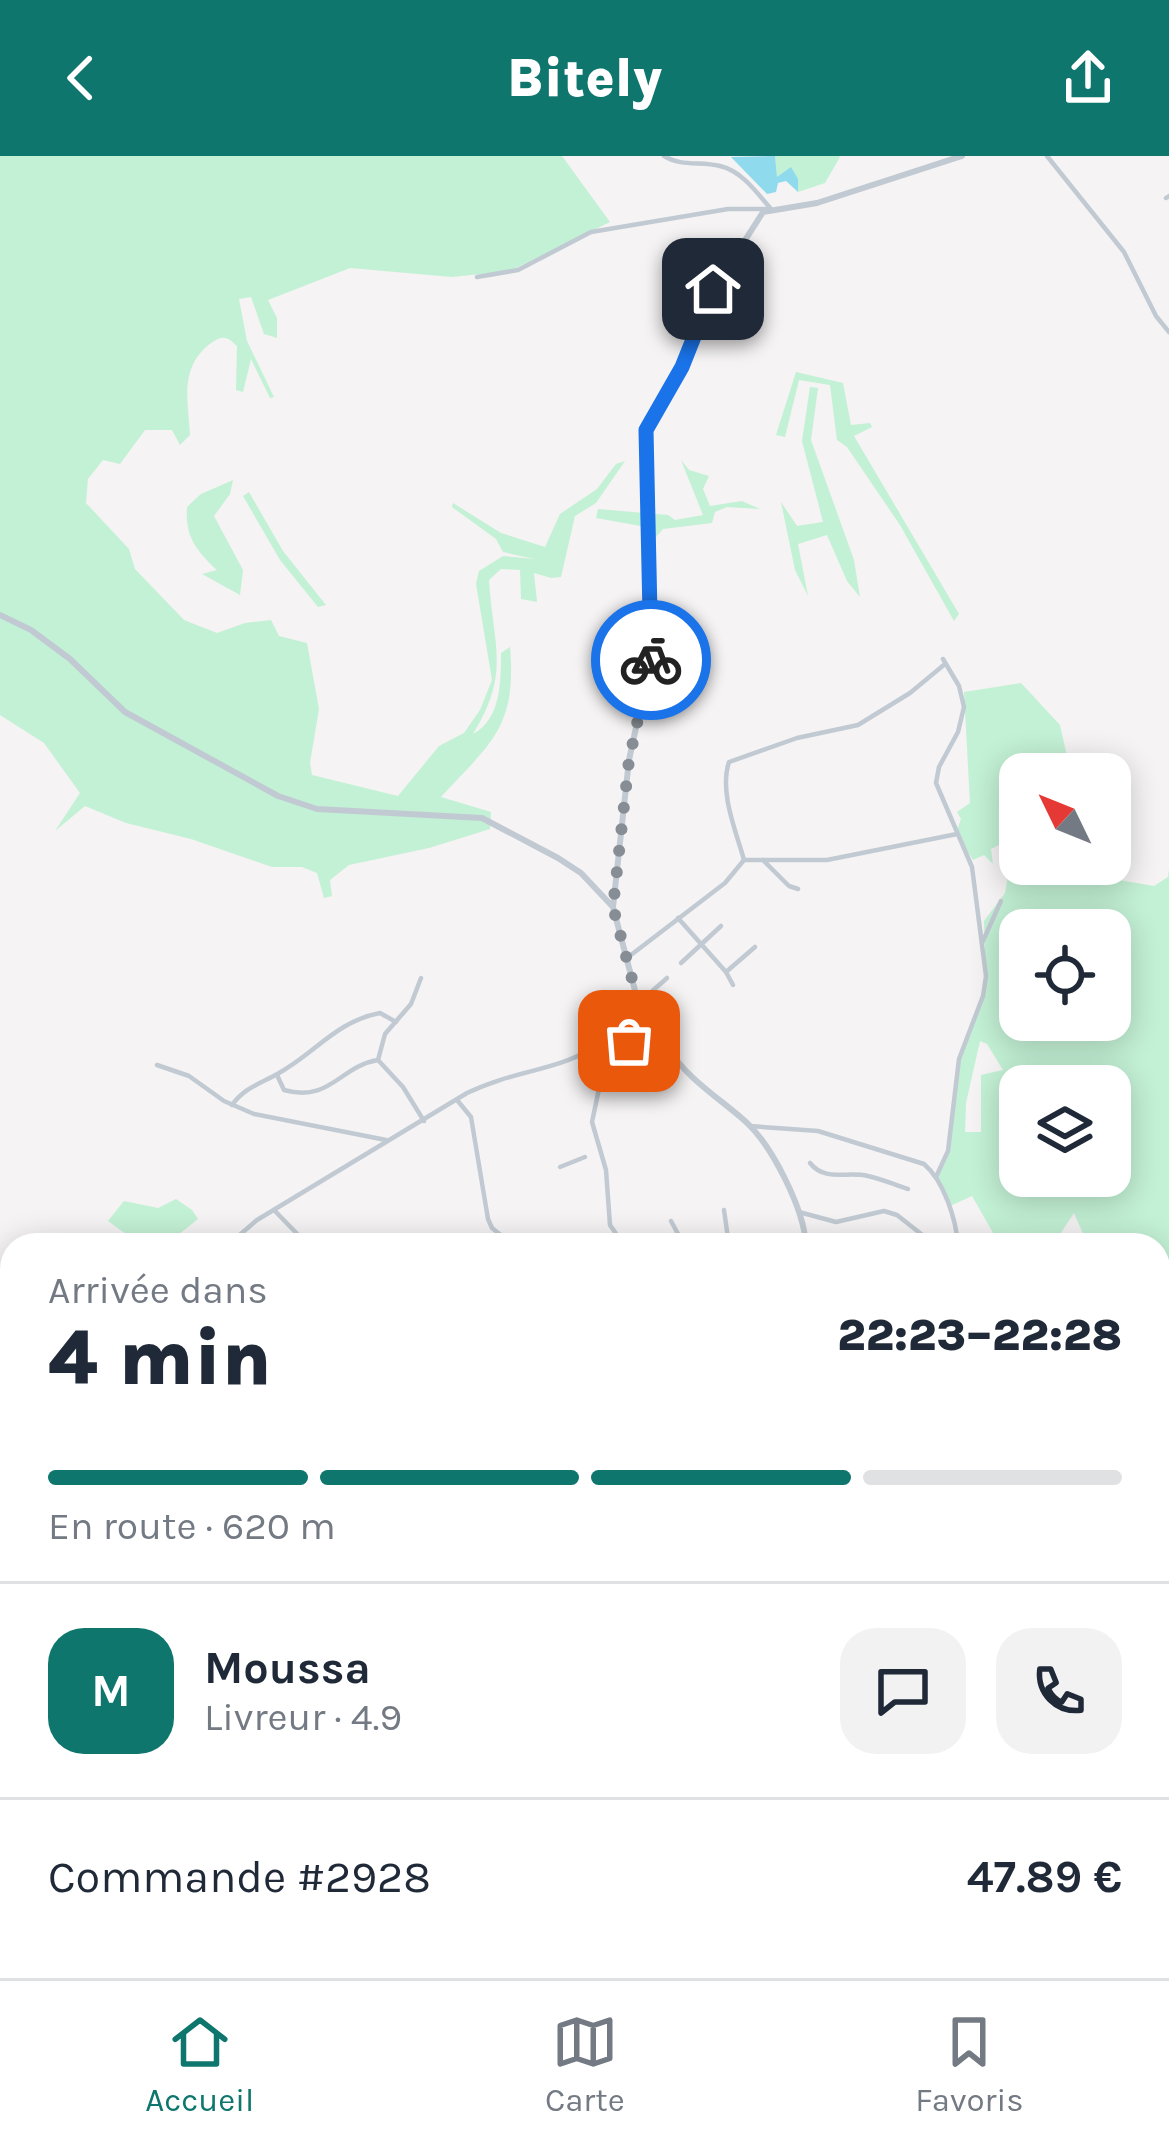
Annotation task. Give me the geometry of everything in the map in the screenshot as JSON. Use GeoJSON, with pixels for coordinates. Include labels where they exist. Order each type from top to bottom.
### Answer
{"type":"FeatureCollection","features":[{"type":"Feature","properties":{"kind":"street"},"geometry":{"type":"LineString","coordinates":[[664,156],[676,163],[732,170],[769,209]]}},
{"type":"Feature","properties":{"kind":"street"},"geometry":{"type":"LineString","coordinates":[[477,277],[518,270],[591,232],[728,209],[801,208],[962,156]]}},
{"type":"Feature","properties":{"kind":"street"},"geometry":{"type":"LineString","coordinates":[[1047,156],[1124,252],[1169,332]]}},
{"type":"Feature","properties":{"kind":"street"},"geometry":{"type":"LineString","coordinates":[[769,209],[757,218],[713,289],[682,367],[646,430],[652,653],[629,760],[613,907],[639,1000],[676,1061],[750,1126],[793,1191],[803,1233]]}},
{"type":"Feature","properties":{"kind":"street"},"geometry":{"type":"LineString","coordinates":[[0,615],[70,658],[125,712],[278,796],[317,808],[492,821],[581,873],[613,907]]}},
{"type":"Feature","properties":{"kind":"street"},"geometry":{"type":"LineString","coordinates":[[627,958],[736,874],[744,860],[730,811],[729,762],[797,738],[858,725],[910,693],[944,661],[959,686],[964,707],[936,783],[972,867],[986,985],[959,1059],[948,1151],[936,1177]]}},
{"type":"Feature","properties":{"kind":"street"},"geometry":{"type":"LineString","coordinates":[[744,860],[827,860],[957,834]]}},
{"type":"Feature","properties":{"kind":"street"},"geometry":{"type":"LineString","coordinates":[[763,860],[798,890]]}},
{"type":"Feature","properties":{"kind":"street"},"geometry":{"type":"LineString","coordinates":[[982,944],[1001,901]]}},
{"type":"Feature","properties":{"kind":"street"},"geometry":{"type":"LineString","coordinates":[[678,918],[733,985]]}},
{"type":"Feature","properties":{"kind":"street"},"geometry":{"type":"LineString","coordinates":[[681,963],[721,926]]}},
{"type":"Feature","properties":{"kind":"street"},"geometry":{"type":"LineString","coordinates":[[726,972],[755,947]]}},
{"type":"Feature","properties":{"kind":"street"},"geometry":{"type":"LineString","coordinates":[[378,1060],[385,1034],[411,1004],[421,978]]}},
{"type":"Feature","properties":{"kind":"street"},"geometry":{"type":"LineString","coordinates":[[244,1233],[386,1140],[490,1082],[548,1068],[611,1037],[639,1000],[667,979]]}},
{"type":"Feature","properties":{"kind":"street"},"geometry":{"type":"LineString","coordinates":[[232,1105],[248,1088],[277,1075],[323,1039],[365,1016],[388,1014],[396,1022]]}},
{"type":"Feature","properties":{"kind":"street"},"geometry":{"type":"LineString","coordinates":[[611,1037],[662,1053],[670,1051]]}},
{"type":"Feature","properties":{"kind":"street"},"geometry":{"type":"LineString","coordinates":[[586,1052],[601,1084],[592,1122],[606,1170],[610,1225],[615,1233]]}},
{"type":"Feature","properties":{"kind":"street"},"geometry":{"type":"LineString","coordinates":[[277,1075],[284,1090],[315,1092],[378,1060]]}},
{"type":"Feature","properties":{"kind":"street"},"geometry":{"type":"LineString","coordinates":[[378,1060],[424,1121]]}},
{"type":"Feature","properties":{"kind":"street"},"geometry":{"type":"LineString","coordinates":[[157,1065],[189,1076],[254,1114],[386,1140]]}},
{"type":"Feature","properties":{"kind":"street"},"geometry":{"type":"LineString","coordinates":[[457,1100],[471,1118],[488,1220],[498,1233]]}},
{"type":"Feature","properties":{"kind":"street"},"geometry":{"type":"LineString","coordinates":[[750,1126],[818,1131],[922,1163],[936,1177],[956,1233]]}},
{"type":"Feature","properties":{"kind":"street"},"geometry":{"type":"LineString","coordinates":[[560,1167],[585,1157]]}},
{"type":"Feature","properties":{"kind":"street"},"geometry":{"type":"LineString","coordinates":[[810,1163],[824,1174],[862,1174],[908,1189]]}},
{"type":"Feature","properties":{"kind":"street"},"geometry":{"type":"LineString","coordinates":[[274,1210],[296,1233]]}},
{"type":"Feature","properties":{"kind":"street"},"geometry":{"type":"LineString","coordinates":[[724,1210],[727,1233]]}},
{"type":"Feature","properties":{"kind":"street"},"geometry":{"type":"LineString","coordinates":[[799,1212],[836,1222],[884,1211],[897,1214],[920,1233]]}},
{"type":"Feature","properties":{"kind":"street"},"geometry":{"type":"LineString","coordinates":[[671,1221],[678,1233]]}},
{"type":"Feature","properties":{"kind":"green space"},"geometry":{"type":"Polygon","coordinates":[[[0,156],[562,156],[610,222],[510,271],[452,277],[350,268],[268,300],[277,318],[277,338],[264,334],[251,297],[239,299],[247,341],[274,397],[270,398],[251,359],[243,392],[236,390],[237,346],[219,339],[201,352],[190,373],[190,435],[180,445],[172,430],[145,430],[120,464],[103,460],[88,479],[86,503],[129,549],[135,569],[184,620],[217,633],[271,620],[279,636],[307,643],[319,709],[312,775],[398,796],[439,746],[464,733],[492,680],[476,584],[479,571],[503,556],[534,559],[503,552],[496,539],[452,507],[453,503],[501,533],[545,547],[560,514],[597,489],[616,464],[625,461],[596,503],[575,516],[561,577],[534,573],[537,602],[521,599],[520,570],[501,569],[489,580],[496,675],[473,734],[494,709],[501,653],[510,647],[509,697],[486,747],[441,797],[491,812],[490,829],[349,865],[330,880],[332,896],[324,898],[317,873],[302,867],[272,867],[85,806],[55,831],[80,793],[44,743],[0,715],[0,156]]]}},
{"type":"Feature","properties":{"kind":"green space"},"geometry":{"type":"Polygon","coordinates":[[[775,156],[840,157],[825,183],[798,192],[798,179],[777,178],[775,156]]]}},
{"type":"Feature","properties":{"kind":"green space"},"geometry":{"type":"Polygon","coordinates":[[[796,372],[843,383],[851,425],[870,423],[872,427],[854,436],[959,614],[954,621],[900,525],[847,447],[837,440],[830,385],[799,380],[785,437],[776,435],[796,372]]]}},
{"type":"Feature","properties":{"kind":"green space"},"geometry":{"type":"Polygon","coordinates":[[[810,387],[818,388],[811,440],[854,560],[860,597],[847,581],[827,535],[798,544],[808,596],[795,570],[781,502],[797,526],[823,522],[802,441],[810,387]]]}},
{"type":"Feature","properties":{"kind":"green space"},"geometry":{"type":"Polygon","coordinates":[[[681,460],[689,470],[709,476],[703,489],[710,506],[742,501],[760,509],[727,507],[715,512],[712,523],[663,529],[656,537],[646,527],[596,518],[598,509],[668,515],[675,520],[703,515],[681,460]]]}},
{"type":"Feature","properties":{"kind":"green space"},"geometry":{"type":"Polygon","coordinates":[[[233,480],[230,494],[214,516],[243,570],[240,595],[202,574],[217,570],[193,542],[187,518],[187,507],[201,494],[233,480]]]}},
{"type":"Feature","properties":{"kind":"green space"},"geometry":{"type":"Polygon","coordinates":[[[249,492],[283,551],[326,605],[318,607],[280,560],[243,496],[249,492]]]}},
{"type":"Feature","properties":{"kind":"green space"},"geometry":{"type":"Polygon","coordinates":[[[1021,683],[1060,725],[1066,753],[999,753],[999,845],[991,849],[993,864],[984,855],[973,860],[956,833],[961,819],[957,812],[970,803],[964,692],[1021,683]]]}},
{"type":"Feature","properties":{"kind":"green space"},"geometry":{"type":"Polygon","coordinates":[[[1169,869],[1169,1233],[1083,1233],[1074,1213],[1061,1233],[993,1233],[972,1196],[950,1206],[938,1177],[949,1154],[960,1056],[986,984],[984,921],[1006,885],[1131,882],[1154,886],[1168,877],[1169,869]]]}},
{"type":"Feature","properties":{"kind":"green space"},"geometry":{"type":"Polygon","coordinates":[[[638,1003],[664,1046],[659,1051],[616,1035],[638,1003]]]}},
{"type":"Feature","properties":{"kind":"green space"},"geometry":{"type":"Polygon","coordinates":[[[176,1199],[198,1219],[180,1233],[125,1233],[108,1221],[124,1201],[158,1208],[176,1199]]]}},
{"type":"Feature","properties":{"kind":"water"},"geometry":{"type":"Polygon","coordinates":[[[775,156],[777,177],[791,167],[798,192],[786,181],[767,194],[731,157],[775,156]]]}},
{"type":"Feature","properties":{"kind":"way so far"},"geometry":{"type":"LineString","coordinates":[[629,1041],[611,1037],[637,998],[613,907],[629,760],[651,660]]}},
{"type":"Feature","properties":{"kind":"route"},"geometry":{"type":"LineString","coordinates":[[651,660],[646,430],[682,367],[713,289]]}}]}
